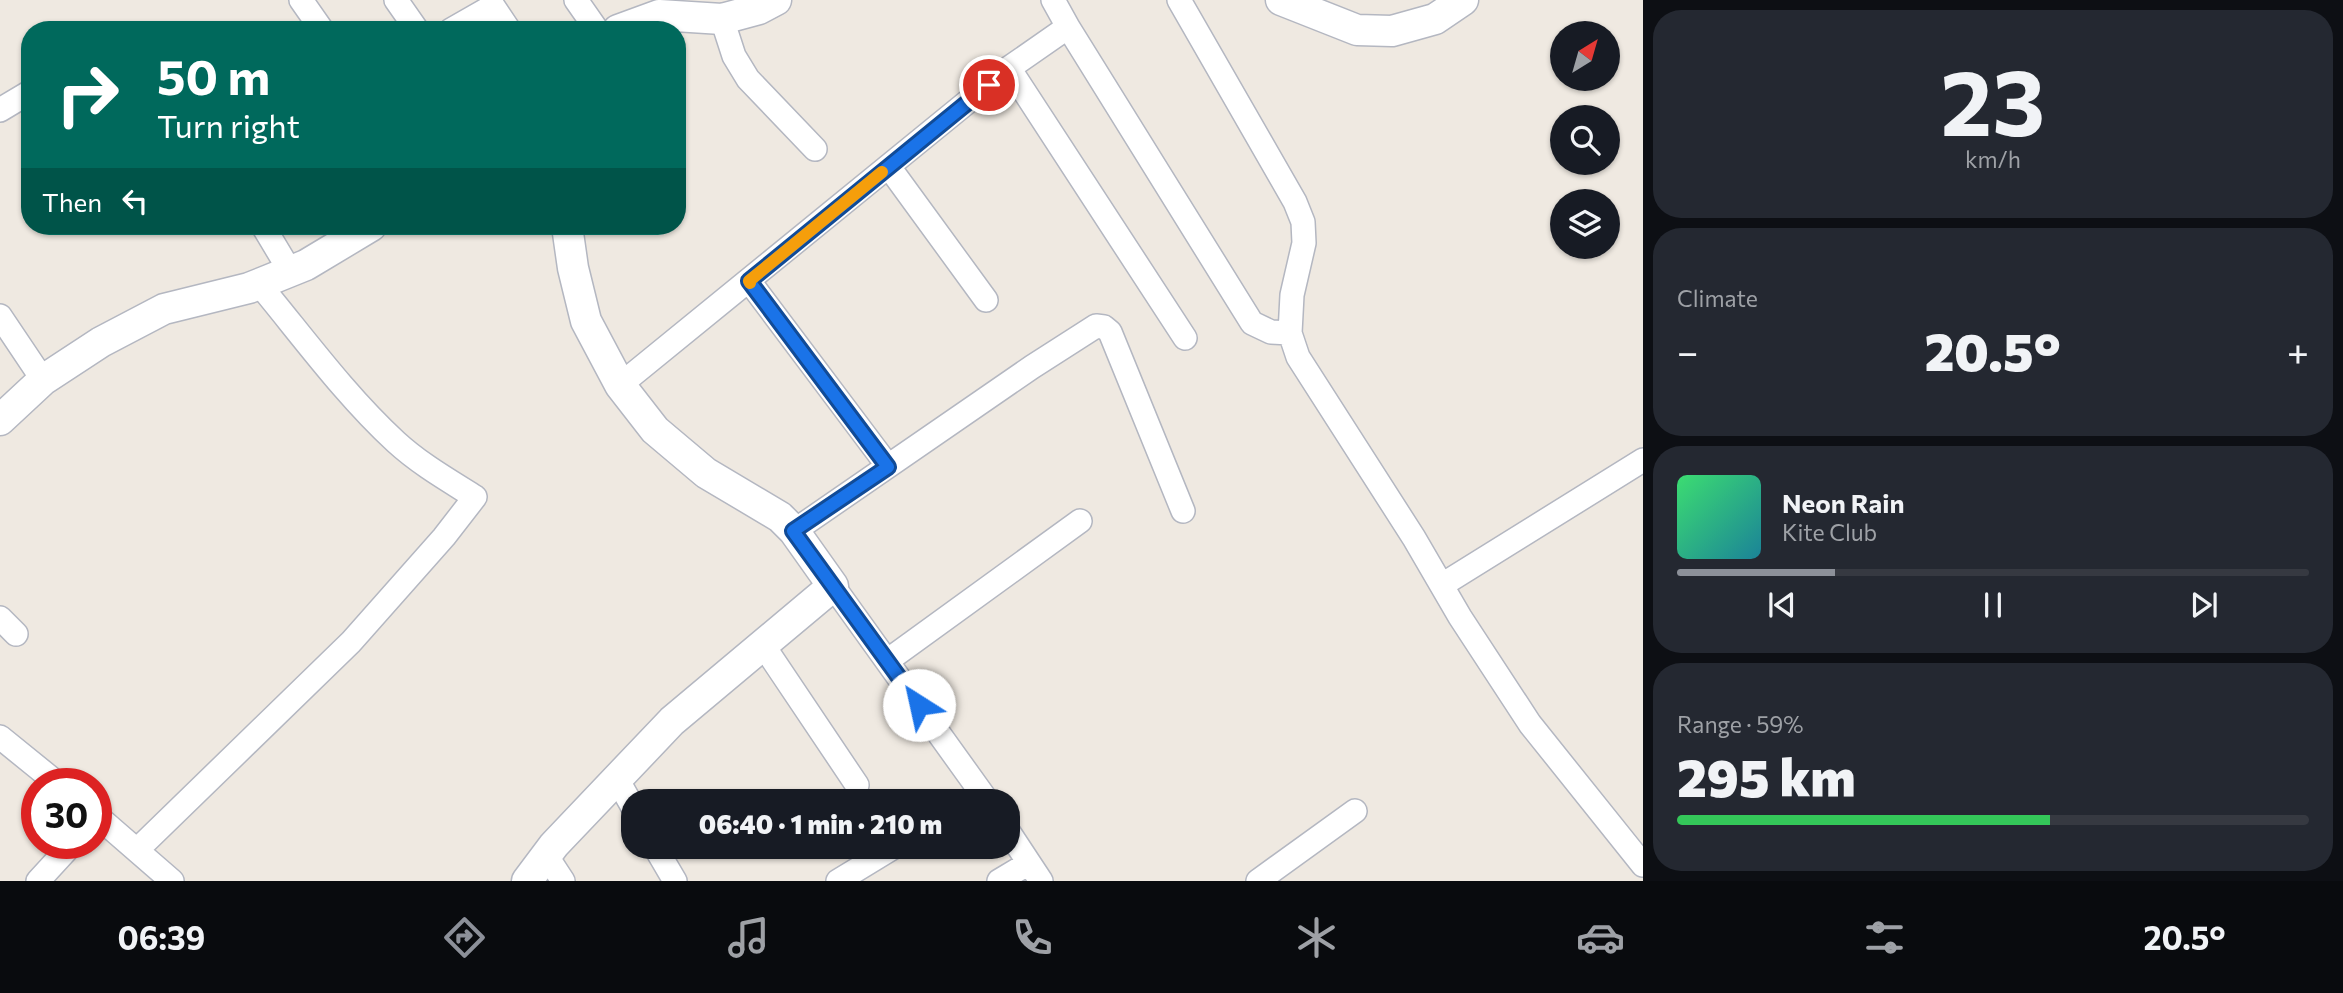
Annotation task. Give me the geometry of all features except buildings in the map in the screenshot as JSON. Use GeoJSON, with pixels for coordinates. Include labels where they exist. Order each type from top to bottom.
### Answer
{"type":"FeatureCollection","features":[{"type":"Feature","properties":{"kind":"street"},"geometry":{"type":"LineString","coordinates":[[301,0],[316,21]]}},
{"type":"Feature","properties":{"kind":"street"},"geometry":{"type":"LineString","coordinates":[[396,0],[411,21]]}},
{"type":"Feature","properties":{"kind":"street"},"geometry":{"type":"LineString","coordinates":[[576,0],[591,21]]}},
{"type":"Feature","properties":{"kind":"street"},"geometry":{"type":"LineString","coordinates":[[643,21],[659,15],[722,19],[759,9],[776,0]]}},
{"type":"Feature","properties":{"kind":"street"},"geometry":{"type":"LineString","coordinates":[[1053,0],[1252,323],[1271,332],[1290,333]]}},
{"type":"Feature","properties":{"kind":"street"},"geometry":{"type":"LineString","coordinates":[[1180,0],[1295,202],[1303,222],[1304,243],[1292,295],[1290,333],[1298,357],[1530,724],[1643,865]]}},
{"type":"Feature","properties":{"kind":"street"},"geometry":{"type":"LineString","coordinates":[[1281,0],[1357,30],[1392,31],[1435,19],[1448,4]]}},
{"type":"Feature","properties":{"kind":"street"},"geometry":{"type":"LineString","coordinates":[[467,21],[493,6],[503,21]]}},
{"type":"Feature","properties":{"kind":"street"},"geometry":{"type":"LineString","coordinates":[[722,19],[734,56],[748,79],[815,149]]}},
{"type":"Feature","properties":{"kind":"street"},"geometry":{"type":"LineString","coordinates":[[620,385],[1009,68],[1068,27]]}},
{"type":"Feature","properties":{"kind":"street"},"geometry":{"type":"LineString","coordinates":[[1009,68],[1185,338]]}},
{"type":"Feature","properties":{"kind":"street"},"geometry":{"type":"LineString","coordinates":[[0,110],[21,97]]}},
{"type":"Feature","properties":{"kind":"street"},"geometry":{"type":"LineString","coordinates":[[889,167],[986,300]]}},
{"type":"Feature","properties":{"kind":"street"},"geometry":{"type":"LineString","coordinates":[[268,235],[290,271]]}},
{"type":"Feature","properties":{"kind":"street"},"geometry":{"type":"LineString","coordinates":[[0,420],[43,380],[101,342],[164,309],[259,284],[306,265],[356,235]]}},
{"type":"Feature","properties":{"kind":"street"},"geometry":{"type":"LineString","coordinates":[[568,235],[586,321],[620,385],[655,430],[706,473],[780,517],[793,531],[887,661],[973,789]]}},
{"type":"Feature","properties":{"kind":"street"},"geometry":{"type":"LineString","coordinates":[[749,281],[888,467]]}},
{"type":"Feature","properties":{"kind":"street"},"geometry":{"type":"LineString","coordinates":[[137,850],[351,642],[444,537],[475,497],[435,472],[397,443],[362,406],[259,284]]}},
{"type":"Feature","properties":{"kind":"street"},"geometry":{"type":"LineString","coordinates":[[0,316],[43,380]]}},
{"type":"Feature","properties":{"kind":"street"},"geometry":{"type":"LineString","coordinates":[[793,531],[1096,326],[1104,327],[1110,332],[1183,511]]}},
{"type":"Feature","properties":{"kind":"street"},"geometry":{"type":"LineString","coordinates":[[1442,585],[1639,471]]}},
{"type":"Feature","properties":{"kind":"street"},"geometry":{"type":"LineString","coordinates":[[887,661],[1080,521]]}},
{"type":"Feature","properties":{"kind":"street"},"geometry":{"type":"LineString","coordinates":[[527,881],[546,855],[672,721],[833,586]]}},
{"type":"Feature","properties":{"kind":"street"},"geometry":{"type":"LineString","coordinates":[[763,645],[857,785]]}},
{"type":"Feature","properties":{"kind":"street"},"geometry":{"type":"LineString","coordinates":[[0,737],[38,768]]}},
{"type":"Feature","properties":{"kind":"street"},"geometry":{"type":"LineString","coordinates":[[617,779],[623,789]]}},
{"type":"Feature","properties":{"kind":"street"},"geometry":{"type":"LineString","coordinates":[[1258,881],[1355,811]]}},
{"type":"Feature","properties":{"kind":"street"},"geometry":{"type":"LineString","coordinates":[[112,829],[172,881]]}},
{"type":"Feature","properties":{"kind":"street"},"geometry":{"type":"LineString","coordinates":[[999,881],[1035,872],[1020,849]]}},
{"type":"Feature","properties":{"kind":"street"},"geometry":{"type":"LineString","coordinates":[[546,855],[563,881]]}},
{"type":"Feature","properties":{"kind":"street"},"geometry":{"type":"LineString","coordinates":[[38,881],[58,859]]}},
{"type":"Feature","properties":{"kind":"street"},"geometry":{"type":"LineString","coordinates":[[662,859],[675,881]]}},
{"type":"Feature","properties":{"kind":"street"},"geometry":{"type":"LineString","coordinates":[[838,881],[874,859]]}},
{"type":"Feature","properties":{"kind":"slow traffic"},"geometry":{"type":"LineString","coordinates":[[750,283],[749,281],[882,172]]}},
{"type":"Feature","properties":{"kind":"route"},"geometry":{"type":"LineString","coordinates":[[919,705],[793,531],[888,467],[749,281],[989,85]]}}]}
